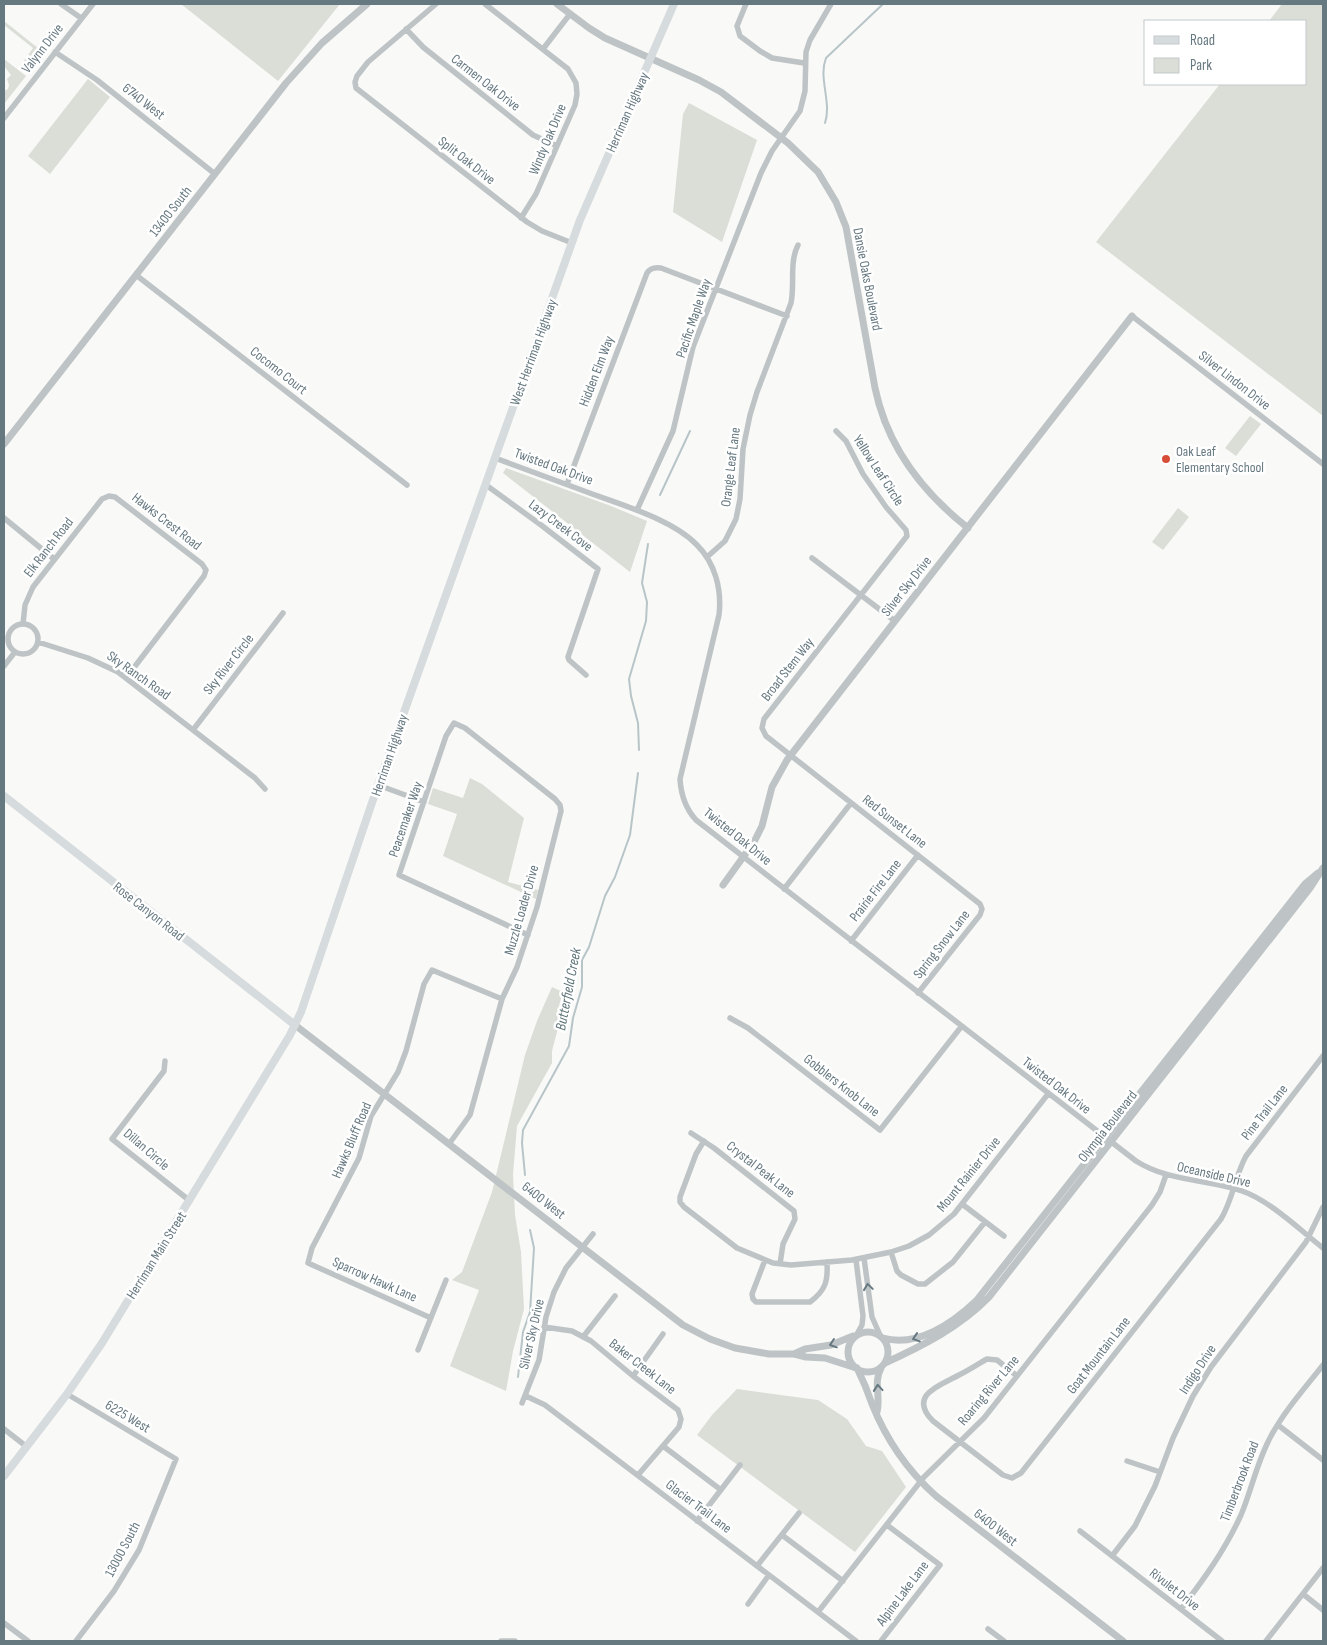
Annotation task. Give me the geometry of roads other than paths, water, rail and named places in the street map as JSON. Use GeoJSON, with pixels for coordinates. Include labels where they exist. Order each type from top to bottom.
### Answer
{"type":"FeatureCollection","features":[{"type":"Feature","properties":{"kind":"main road","name":"Herriman Highway"},"geometry":{"type":"LineString","coordinates":[[580,220],[674,4]]}},
{"type":"Feature","properties":{"kind":"main road","name":"West Herriman Highway"},"geometry":{"type":"LineString","coordinates":[[486,485],[580,220]]}},
{"type":"Feature","properties":{"kind":"main road","name":"Herriman Highway"},"geometry":{"type":"LineString","coordinates":[[296,1025],[378,785],[486,485]]}},
{"type":"Feature","properties":{"kind":"main road","name":"Rose Canyon Road"},"geometry":{"type":"LineString","coordinates":[[4,798],[296,1025]]}},
{"type":"Feature","properties":{"kind":"main road","name":"Herriman Main Street"},"geometry":{"type":"LineString","coordinates":[[4,1476],[67,1394],[102,1343],[296,1025]]}},
{"type":"Feature","properties":{"kind":"street"},"geometry":{"type":"LineString","coordinates":[[62,4],[81,18]]}},
{"type":"Feature","properties":{"kind":"street","name":"Valynn Drive"},"geometry":{"type":"LineString","coordinates":[[4,118],[93,4]]}},
{"type":"Feature","properties":{"kind":"street","name":"13400 South"},"geometry":{"type":"LineString","coordinates":[[4,444],[306,59],[329,36],[367,4]]}},
{"type":"Feature","properties":{"kind":"street"},"geometry":{"type":"LineString","coordinates":[[406,29],[436,4]]}},
{"type":"Feature","properties":{"kind":"street","name":"Windy Oak Drive"},"geometry":{"type":"LineString","coordinates":[[485,4],[568,69],[574,78],[577,89],[575,105],[533,201],[521,218]]}},
{"type":"Feature","properties":{"kind":"street","name":"Dansie Oaks Boulevard"},"geometry":{"type":"LineString","coordinates":[[557,4],[598,34],[716,89],[782,138],[804,156],[818,172],[832,193],[844,219],[877,398],[893,441],[908,468],[929,493],[968,528]]}},
{"type":"Feature","properties":{"kind":"street"},"geometry":{"type":"LineString","coordinates":[[746,4],[737,26],[740,36],[772,58],[804,64]]}},
{"type":"Feature","properties":{"kind":"street","name":"Pacific Maple Way"},"geometry":{"type":"LineString","coordinates":[[637,510],[674,431],[694,347],[761,173],[802,106],[805,91],[804,64],[806,52],[810,40],[831,4]]}},
{"type":"Feature","properties":{"kind":"street"},"geometry":{"type":"LineString","coordinates":[[543,49],[570,14]]}},
{"type":"Feature","properties":{"kind":"street","name":"Split Oak Drive"},"geometry":{"type":"LineString","coordinates":[[406,29],[364,66],[357,76],[355,85],[358,90],[521,218],[542,231],[572,243]]}},
{"type":"Feature","properties":{"kind":"street","name":"Carmen Oak Drive"},"geometry":{"type":"LineString","coordinates":[[406,29],[423,47],[534,135],[557,146]]}},
{"type":"Feature","properties":{"kind":"street","name":"6740 West"},"geometry":{"type":"LineString","coordinates":[[55,52],[97,80],[215,174]]}},
{"type":"Feature","properties":{"kind":"street","name":"Orange Leaf Lane"},"geometry":{"type":"LineString","coordinates":[[707,557],[724,541],[736,519],[740,505],[743,449],[750,415],[792,297],[793,259],[798,245]]}},
{"type":"Feature","properties":{"kind":"street","name":"Hidden Elm Way"},"geometry":{"type":"LineString","coordinates":[[567,484],[647,274],[652,268],[661,268],[716,289]]}},
{"type":"Feature","properties":{"kind":"street","name":"Cocomo Court"},"geometry":{"type":"LineString","coordinates":[[136,275],[407,485]]}},
{"type":"Feature","properties":{"kind":"street"},"geometry":{"type":"LineString","coordinates":[[716,289],[786,316]]}},
{"type":"Feature","properties":{"kind":"street","name":"Silver Sky Drive"},"geometry":{"type":"LineString","coordinates":[[724,884],[754,842],[762,826],[772,787],[791,755],[1132,316]]}},
{"type":"Feature","properties":{"kind":"street","name":"Silver Lindon Drive"},"geometry":{"type":"LineString","coordinates":[[1132,316],[1323,464]]}},
{"type":"Feature","properties":{"kind":"street","name":"Yellow Leaf Circle"},"geometry":{"type":"LineString","coordinates":[[836,431],[846,441],[863,474],[907,534],[861,595]]}},
{"type":"Feature","properties":{"kind":"street","name":"Twisted Oak Drive"},"geometry":{"type":"LineString","coordinates":[[495,458],[637,510],[682,532],[698,546],[707,557],[718,585],[720,608],[681,772],[680,786],[686,805],[696,820],[918,994],[1096,1130]]}},
{"type":"Feature","properties":{"kind":"street","name":"Lazy Creek Cove"},"geometry":{"type":"LineString","coordinates":[[486,485],[598,569],[568,657],[586,675]]}},
{"type":"Feature","properties":{"kind":"street","name":"Elk Ranch Road"},"geometry":{"type":"LineString","coordinates":[[22,624],[23,611],[29,593],[54,558],[102,499],[109,496]]}},
{"type":"Feature","properties":{"kind":"street","name":"Hawks Crest Road"},"geometry":{"type":"LineString","coordinates":[[109,496],[118,498],[202,564],[206,570],[204,576],[126,678]]}},
{"type":"Feature","properties":{"kind":"street"},"geometry":{"type":"LineString","coordinates":[[4,518],[54,558]]}},
{"type":"Feature","properties":{"kind":"street"},"geometry":{"type":"LineString","coordinates":[[812,558],[895,621]]}},
{"type":"Feature","properties":{"kind":"street","name":"Broad Stem Way"},"geometry":{"type":"LineString","coordinates":[[791,755],[764,734],[763,722],[861,595]]}},
{"type":"Feature","properties":{"kind":"street","name":"Sky River Circle"},"geometry":{"type":"LineString","coordinates":[[193,730],[284,613]]}},
{"type":"Feature","properties":{"kind":"street"},"geometry":{"type":"LineString","coordinates":[[22,624],[29,625],[35,629],[38,642],[30,652],[21,654],[15,652],[8,644],[6,633],[22,624]]}},
{"type":"Feature","properties":{"kind":"street","name":"Sky Ranch Road"},"geometry":{"type":"LineString","coordinates":[[38,642],[96,661],[126,678],[255,778],[265,789]]}},
{"type":"Feature","properties":{"kind":"street"},"geometry":{"type":"LineString","coordinates":[[4,666],[15,652]]}},
{"type":"Feature","properties":{"kind":"street","name":"Peacemaker Way"},"geometry":{"type":"LineString","coordinates":[[454,723],[446,736],[399,875],[528,935]]}},
{"type":"Feature","properties":{"kind":"street","name":"Muzzle Loader Drive"},"geometry":{"type":"LineString","coordinates":[[450,1144],[470,1114],[502,999],[517,967],[528,935],[558,822],[560,806],[556,799],[465,728],[454,723]]}},
{"type":"Feature","properties":{"kind":"street","name":"Red Sunset Lane"},"geometry":{"type":"LineString","coordinates":[[791,755],[978,902],[982,909]]}},
{"type":"Feature","properties":{"kind":"street"},"geometry":{"type":"LineString","coordinates":[[378,785],[424,802]]}},
{"type":"Feature","properties":{"kind":"street"},"geometry":{"type":"LineString","coordinates":[[784,889],[851,803]]}},
{"type":"Feature","properties":{"kind":"street","name":"Prairie Fire Lane"},"geometry":{"type":"LineString","coordinates":[[851,941],[918,855]]}},
{"type":"Feature","properties":{"kind":"street","name":"Olympia Boulevard"},"geometry":{"type":"LineString","coordinates":[[884,1364],[946,1332],[981,1305],[1305,884],[1322,870]]}},
{"type":"Feature","properties":{"kind":"street","name":"Spring Snow Lane"},"geometry":{"type":"LineString","coordinates":[[918,994],[980,915],[982,909]]}},
{"type":"Feature","properties":{"kind":"street","name":"Hawks Bluff Road"},"geometry":{"type":"LineString","coordinates":[[308,1263],[312,1248],[359,1158],[371,1116],[398,1072],[404,1058],[418,1002],[424,984],[432,970],[502,999]]}},
{"type":"Feature","properties":{"kind":"street","name":"Gobblers Knob Lane"},"geometry":{"type":"LineString","coordinates":[[730,1018],[748,1028],[880,1130],[961,1027]]}},
{"type":"Feature","properties":{"kind":"street","name":"6400 West"},"geometry":{"type":"LineString","coordinates":[[296,1025],[673,1318],[704,1336],[725,1345],[769,1354],[794,1354],[832,1359],[856,1368],[894,1446],[908,1467],[921,1481],[936,1496],[1123,1641]]}},
{"type":"Feature","properties":{"kind":"street","name":"Pine Trail Lane"},"geometry":{"type":"LineString","coordinates":[[1234,1188],[1240,1168],[1251,1148],[1323,1056]]}},
{"type":"Feature","properties":{"kind":"street","name":"Dillan Circle"},"geometry":{"type":"LineString","coordinates":[[165,1061],[164,1071],[112,1139],[190,1201]]}},
{"type":"Feature","properties":{"kind":"street","name":"Mount Rainier Drive"},"geometry":{"type":"LineString","coordinates":[[704,1141],[696,1154],[680,1197],[681,1204],[733,1245],[765,1260],[780,1264],[796,1265],[860,1259],[909,1246],[930,1234],[948,1220],[1048,1094]]}},
{"type":"Feature","properties":{"kind":"street","name":"Oceanside Drive"},"geometry":{"type":"LineString","coordinates":[[1096,1130],[1143,1166],[1166,1175],[1234,1188],[1247,1193],[1260,1200],[1323,1248]]}},
{"type":"Feature","properties":{"kind":"street","name":"Crystal Peak Lane"},"geometry":{"type":"LineString","coordinates":[[691,1133],[794,1211],[795,1219],[783,1244],[780,1264]]}},
{"type":"Feature","properties":{"kind":"street","name":"Olympia Boulevard"},"geometry":{"type":"LineString","coordinates":[[881,1337],[901,1341],[922,1336],[947,1324],[970,1306],[985,1291],[1108,1140]]}},
{"type":"Feature","properties":{"kind":"street","name":"Roaring River Lane"},"geometry":{"type":"LineString","coordinates":[[818,1612],[921,1481],[984,1418],[1152,1205],[1160,1192],[1166,1175]]}},
{"type":"Feature","properties":{"kind":"street","name":"Goat Mountain Lane"},"geometry":{"type":"LineString","coordinates":[[1017,1376],[997,1360],[989,1358],[955,1378],[933,1388],[928,1393],[924,1402],[928,1416],[1006,1477],[1012,1478],[1019,1475],[1221,1218],[1228,1206],[1234,1188]]}},
{"type":"Feature","properties":{"kind":"street"},"geometry":{"type":"LineString","coordinates":[[962,1204],[1004,1236]]}},
{"type":"Feature","properties":{"kind":"street","name":"Indigo Drive"},"geometry":{"type":"LineString","coordinates":[[1112,1556],[1135,1526],[1155,1486],[1173,1438],[1193,1396],[1211,1367],[1309,1236],[1323,1207]]}},
{"type":"Feature","properties":{"kind":"street"},"geometry":{"type":"LineString","coordinates":[[891,1252],[900,1275],[918,1284],[925,1284],[953,1262],[985,1222]]}},
{"type":"Feature","properties":{"kind":"street","name":"Silver Sky Drive"},"geometry":{"type":"LineString","coordinates":[[522,1404],[539,1360],[548,1307],[556,1287],[566,1268],[593,1234]]}},
{"type":"Feature","properties":{"kind":"street"},"geometry":{"type":"LineString","coordinates":[[860,1259],[875,1326],[888,1349],[884,1364],[872,1371],[856,1368],[850,1362],[848,1354],[849,1345],[857,1335],[862,1324],[860,1259]]}},
{"type":"Feature","properties":{"kind":"street"},"geometry":{"type":"LineString","coordinates":[[765,1260],[752,1294],[753,1299],[759,1302],[810,1302],[828,1279],[827,1262]]}},
{"type":"Feature","properties":{"kind":"street","name":"Sparrow Hawk Lane"},"geometry":{"type":"LineString","coordinates":[[308,1263],[431,1318]]}},
{"type":"Feature","properties":{"kind":"street"},"geometry":{"type":"LineString","coordinates":[[418,1350],[446,1280]]}},
{"type":"Feature","properties":{"kind":"street"},"geometry":{"type":"LineString","coordinates":[[584,1337],[615,1296]]}},
{"type":"Feature","properties":{"kind":"street","name":"Baker Creek Lane"},"geometry":{"type":"LineString","coordinates":[[544,1327],[572,1331],[591,1341],[678,1410],[681,1419],[679,1427],[638,1475]]}},
{"type":"Feature","properties":{"kind":"street"},"geometry":{"type":"LineString","coordinates":[[857,1335],[869,1331],[881,1337]]}},
{"type":"Feature","properties":{"kind":"street"},"geometry":{"type":"LineString","coordinates":[[633,1376],[663,1334]]}},
{"type":"Feature","properties":{"kind":"street","name":"6400 West"},"geometry":{"type":"LineString","coordinates":[[794,1354],[805,1349],[831,1345],[857,1335]]}},
{"type":"Feature","properties":{"kind":"street","name":"6400 West"},"geometry":{"type":"LineString","coordinates":[[877,1412],[879,1400],[877,1380],[884,1364]]}},
{"type":"Feature","properties":{"kind":"street","name":"Timberbrook Road"},"geometry":{"type":"LineString","coordinates":[[1181,1609],[1205,1577],[1226,1544],[1242,1513],[1262,1452],[1289,1407],[1323,1365]]}},
{"type":"Feature","properties":{"kind":"street","name":"6225 West"},"geometry":{"type":"LineString","coordinates":[[67,1394],[176,1459]]}},
{"type":"Feature","properties":{"kind":"street","name":"Glacier Trail Lane"},"geometry":{"type":"LineString","coordinates":[[526,1396],[545,1405],[856,1641]]}},
{"type":"Feature","properties":{"kind":"street"},"geometry":{"type":"LineString","coordinates":[[1278,1425],[1323,1460]]}},
{"type":"Feature","properties":{"kind":"street"},"geometry":{"type":"LineString","coordinates":[[4,1429],[27,1447]]}},
{"type":"Feature","properties":{"kind":"street"},"geometry":{"type":"LineString","coordinates":[[663,1446],[721,1490]]}},
{"type":"Feature","properties":{"kind":"street","name":"13000 South"},"geometry":{"type":"LineString","coordinates":[[76,1641],[114,1591],[139,1550],[176,1459]]}},
{"type":"Feature","properties":{"kind":"street"},"geometry":{"type":"LineString","coordinates":[[1127,1461],[1160,1472]]}},
{"type":"Feature","properties":{"kind":"street"},"geometry":{"type":"LineString","coordinates":[[697,1521],[740,1465]]}},
{"type":"Feature","properties":{"kind":"street"},"geometry":{"type":"LineString","coordinates":[[758,1566],[799,1512]]}},
{"type":"Feature","properties":{"kind":"street","name":"Alpine Lake Lane"},"geometry":{"type":"LineString","coordinates":[[881,1641],[940,1565],[887,1524]]}},
{"type":"Feature","properties":{"kind":"street","name":"Rivulet Drive"},"geometry":{"type":"LineString","coordinates":[[1080,1531],[1222,1641]]}},
{"type":"Feature","properties":{"kind":"street"},"geometry":{"type":"LineString","coordinates":[[782,1535],[843,1581]]}},
{"type":"Feature","properties":{"kind":"street"},"geometry":{"type":"LineString","coordinates":[[1266,1641],[1323,1568]]}},
{"type":"Feature","properties":{"kind":"street"},"geometry":{"type":"LineString","coordinates":[[748,1604],[769,1576]]}},
{"type":"Feature","properties":{"kind":"street"},"geometry":{"type":"LineString","coordinates":[[1303,1594],[1323,1610]]}},
{"type":"Feature","properties":{"kind":"street"},"geometry":{"type":"LineString","coordinates":[[4,1622],[28,1641]]}},
{"type":"Feature","properties":{"kind":"street"},"geometry":{"type":"LineString","coordinates":[[988,1629],[1004,1641]]}},
{"type":"Feature","properties":{"kind":"street"},"geometry":{"type":"LineString","coordinates":[[502,1641],[515,1641]]}},
{"type":"Feature","properties":{"kind":"waterway","name":"Butterfield Creek"},"geometry":{"type":"LineString","coordinates":[[825,123],[827,107],[823,74],[826,58],[883,4]]}},
{"type":"Feature","properties":{"kind":"waterway","name":"Butterfield Creek"},"geometry":{"type":"LineString","coordinates":[[660,495],[690,431]]}},
{"type":"Feature","properties":{"kind":"waterway","name":"Butterfield Creek"},"geometry":{"type":"LineString","coordinates":[[639,750],[638,723],[629,679],[646,621],[647,602],[642,583],[648,544]]}},
{"type":"Feature","properties":{"kind":"waterway","name":"Butterfield Creek"},"geometry":{"type":"LineString","coordinates":[[525,1175],[522,1143],[523,1130],[569,1046],[573,1018],[582,987],[582,960],[589,947],[605,896],[615,877],[630,835],[638,773]]}},
{"type":"Feature","properties":{"kind":"waterway","name":"Butterfield Creek"},"geometry":{"type":"LineString","coordinates":[[518,1377],[523,1332],[530,1312],[534,1248],[530,1230]]}},
{"type":"Feature","properties":{"kind":"place","name":"Oak Leaf Elementary School"},"geometry":{"type":"Point","coordinates":[1166,459]}}]}
